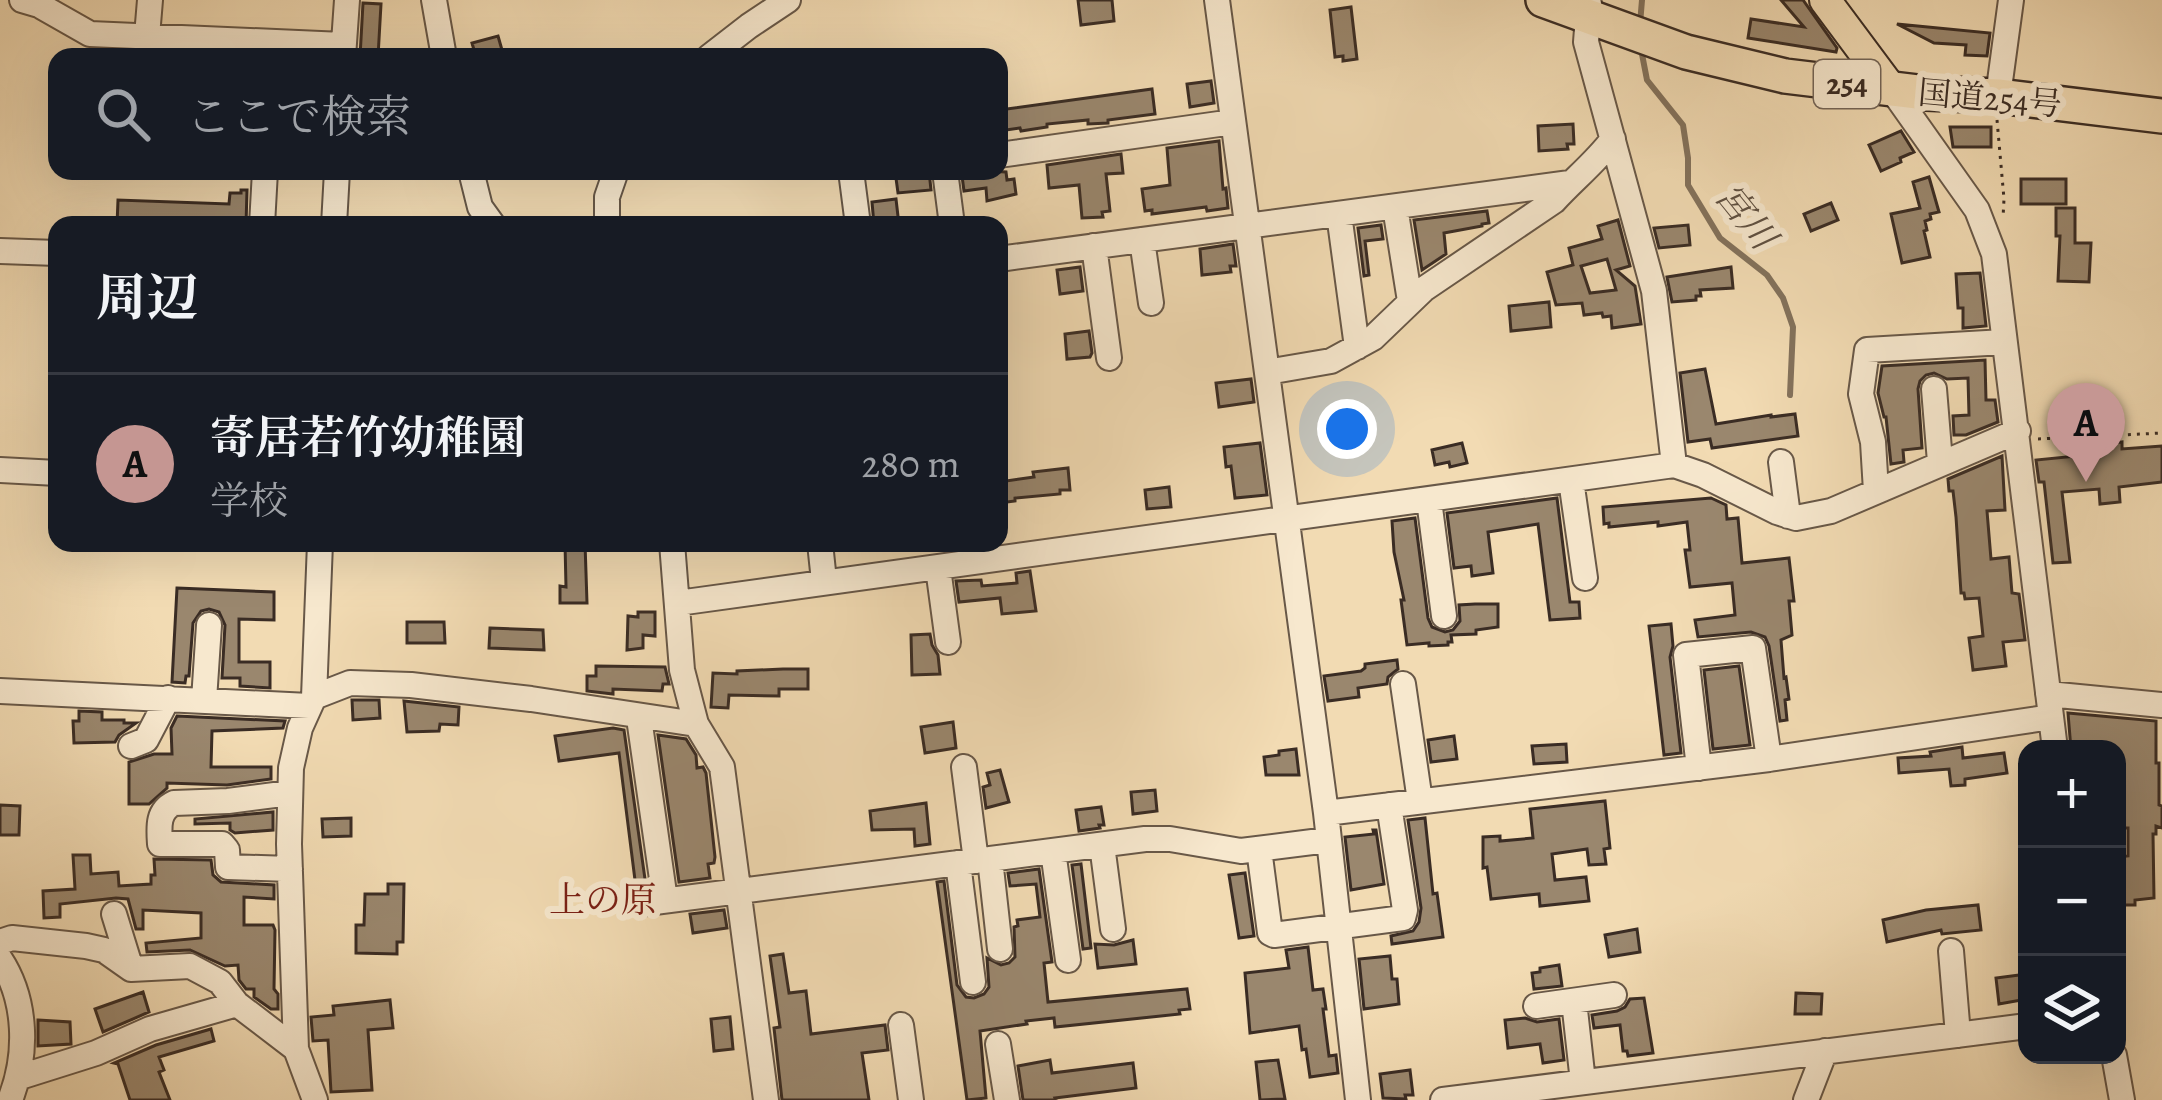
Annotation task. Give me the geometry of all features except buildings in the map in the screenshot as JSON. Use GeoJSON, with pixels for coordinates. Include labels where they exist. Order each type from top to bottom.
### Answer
{"type":"FeatureCollection","features":[{"type":"Feature","properties":{"kind":"highway","name":"国道254号"},"geometry":{"type":"LineString","coordinates":[[1543,0],[1588,9],[1686,52],[1745,68],[1892,90],[1998,96],[2162,116]]}},
{"type":"Feature","properties":{"kind":"main road"},"geometry":{"type":"LineString","coordinates":[[1825,0],[1892,90]]}},
{"type":"Feature","properties":{"kind":"street"},"geometry":{"type":"LineString","coordinates":[[22,0],[74,13],[90,34],[304,48]]}},
{"type":"Feature","properties":{"kind":"street"},"geometry":{"type":"LineString","coordinates":[[147,36],[150,0]]}},
{"type":"Feature","properties":{"kind":"street"},"geometry":{"type":"LineString","coordinates":[[343,48],[347,0]]}},
{"type":"Feature","properties":{"kind":"street"},"geometry":{"type":"LineString","coordinates":[[434,0],[442,48]]}},
{"type":"Feature","properties":{"kind":"street"},"geometry":{"type":"LineString","coordinates":[[720,48],[788,0]]}},
{"type":"Feature","properties":{"kind":"street"},"geometry":{"type":"LineString","coordinates":[[1217,0],[1326,813],[1358,1100]]}},
{"type":"Feature","properties":{"kind":"street"},"geometry":{"type":"LineString","coordinates":[[1998,96],[2011,0]]}},
{"type":"Feature","properties":{"kind":"street"},"geometry":{"type":"LineString","coordinates":[[1588,9],[1586,42],[1654,291],[1674,465]]}},
{"type":"Feature","properties":{"kind":"street"},"geometry":{"type":"LineString","coordinates":[[1892,90],[1977,210],[1994,254],[2054,740]]}},
{"type":"Feature","properties":{"kind":"street"},"geometry":{"type":"LineString","coordinates":[[1008,154],[1233,122]]}},
{"type":"Feature","properties":{"kind":"street"},"geometry":{"type":"LineString","coordinates":[[1267,372],[1331,361],[1373,338],[1410,301],[1554,202],[1613,140]]}},
{"type":"Feature","properties":{"kind":"street"},"geometry":{"type":"LineString","coordinates":[[262,216],[264,180]]}},
{"type":"Feature","properties":{"kind":"street"},"geometry":{"type":"LineString","coordinates":[[334,216],[336,180]]}},
{"type":"Feature","properties":{"kind":"street"},"geometry":{"type":"LineString","coordinates":[[473,180],[487,216]]}},
{"type":"Feature","properties":{"kind":"street"},"geometry":{"type":"LineString","coordinates":[[607,216],[613,180]]}},
{"type":"Feature","properties":{"kind":"street"},"geometry":{"type":"LineString","coordinates":[[851,180],[857,216]]}},
{"type":"Feature","properties":{"kind":"street"},"geometry":{"type":"LineString","coordinates":[[946,180],[951,216]]}},
{"type":"Feature","properties":{"kind":"street"},"geometry":{"type":"LineString","coordinates":[[1008,258],[1570,183]]}},
{"type":"Feature","properties":{"kind":"street"},"geometry":{"type":"LineString","coordinates":[[1395,206],[1410,301]]}},
{"type":"Feature","properties":{"kind":"street"},"geometry":{"type":"LineString","coordinates":[[1339,214],[1357,347]]}},
{"type":"Feature","properties":{"kind":"street"},"geometry":{"type":"LineString","coordinates":[[1142,240],[1151,303]]}},
{"type":"Feature","properties":{"kind":"street"},"geometry":{"type":"LineString","coordinates":[[1094,246],[1108,358]]}},
{"type":"Feature","properties":{"kind":"street"},"geometry":{"type":"LineString","coordinates":[[0,250],[48,253]]}},
{"type":"Feature","properties":{"kind":"street"},"geometry":{"type":"LineString","coordinates":[[1876,491],[1873,442],[1861,394],[1867,350],[2004,342]]}},
{"type":"Feature","properties":{"kind":"street"},"geometry":{"type":"LineString","coordinates":[[1934,389],[1940,462]]}},
{"type":"Feature","properties":{"kind":"street"},"geometry":{"type":"LineString","coordinates":[[678,603],[1674,465],[1796,518],[1831,511],[1940,462],[2018,436]]}},
{"type":"Feature","properties":{"kind":"street"},"geometry":{"type":"LineString","coordinates":[[1780,462],[1788,516]]}},
{"type":"Feature","properties":{"kind":"street"},"geometry":{"type":"LineString","coordinates":[[0,470],[48,472]]}},
{"type":"Feature","properties":{"kind":"street"},"geometry":{"type":"LineString","coordinates":[[1571,480],[1585,578]]}},
{"type":"Feature","properties":{"kind":"street"},"geometry":{"type":"LineString","coordinates":[[1429,500],[1444,616]]}},
{"type":"Feature","properties":{"kind":"street"},"geometry":{"type":"LineString","coordinates":[[315,1100],[296,1049],[290,793],[300,728],[312,701],[320,552]]}},
{"type":"Feature","properties":{"kind":"street"},"geometry":{"type":"LineString","coordinates":[[674,552],[682,670],[696,724],[722,767],[766,1100]]}},
{"type":"Feature","properties":{"kind":"street"},"geometry":{"type":"LineString","coordinates":[[821,552],[824,581]]}},
{"type":"Feature","properties":{"kind":"street"},"geometry":{"type":"LineString","coordinates":[[938,568],[948,642]]}},
{"type":"Feature","properties":{"kind":"street"},"geometry":{"type":"LineString","coordinates":[[205,700],[209,625]]}},
{"type":"Feature","properties":{"kind":"street"},"geometry":{"type":"LineString","coordinates":[[1699,768],[1686,655],[1753,648],[1769,760]]}},
{"type":"Feature","properties":{"kind":"street"},"geometry":{"type":"LineString","coordinates":[[0,691],[312,701],[350,683],[411,685],[696,724]]}},
{"type":"Feature","properties":{"kind":"street"},"geometry":{"type":"LineString","coordinates":[[1403,684],[1420,801]]}},
{"type":"Feature","properties":{"kind":"street"},"geometry":{"type":"LineString","coordinates":[[131,746],[146,740],[168,698]]}},
{"type":"Feature","properties":{"kind":"street"},"geometry":{"type":"LineString","coordinates":[[1326,813],[1769,760],[2050,706],[2162,705]]}},
{"type":"Feature","properties":{"kind":"street"},"geometry":{"type":"LineString","coordinates":[[639,718],[665,900]]}},
{"type":"Feature","properties":{"kind":"street"},"geometry":{"type":"LineString","coordinates":[[964,767],[975,861],[974,982]]}},
{"type":"Feature","properties":{"kind":"street"},"geometry":{"type":"LineString","coordinates":[[290,793],[174,803],[158,823],[160,844],[222,844],[228,867],[290,869]]}},
{"type":"Feature","properties":{"kind":"street"},"geometry":{"type":"LineString","coordinates":[[1259,849],[1274,935],[1403,918],[1389,805]]}},
{"type":"Feature","properties":{"kind":"street"},"geometry":{"type":"LineString","coordinates":[[639,904],[1102,845],[1170,839],[1222,850],[1328,840]]}},
{"type":"Feature","properties":{"kind":"street"},"geometry":{"type":"LineString","coordinates":[[1102,845],[1113,928]]}},
{"type":"Feature","properties":{"kind":"street"},"geometry":{"type":"LineString","coordinates":[[1053,851],[1068,961]]}},
{"type":"Feature","properties":{"kind":"street"},"geometry":{"type":"LineString","coordinates":[[975,861],[1000,949]]}},
{"type":"Feature","properties":{"kind":"street"},"geometry":{"type":"LineString","coordinates":[[114,914],[131,969]]}},
{"type":"Feature","properties":{"kind":"street"},"geometry":{"type":"LineString","coordinates":[[0,942],[12,938],[86,946],[104,950],[131,969],[190,966],[220,982],[237,1004],[296,1049]]}},
{"type":"Feature","properties":{"kind":"street"},"geometry":{"type":"LineString","coordinates":[[1951,951],[1958,1035]]}},
{"type":"Feature","properties":{"kind":"street"},"geometry":{"type":"LineString","coordinates":[[0,959],[14,980],[22,1034],[15,1088]]}},
{"type":"Feature","properties":{"kind":"street"},"geometry":{"type":"LineString","coordinates":[[1536,1006],[1614,995]]}},
{"type":"Feature","properties":{"kind":"street"},"geometry":{"type":"LineString","coordinates":[[1574,1000],[1598,1087]]}},
{"type":"Feature","properties":{"kind":"street"},"geometry":{"type":"LineString","coordinates":[[15,1088],[150,1029],[237,1004]]}},
{"type":"Feature","properties":{"kind":"street"},"geometry":{"type":"LineString","coordinates":[[901,1024],[911,1100]]}},
{"type":"Feature","properties":{"kind":"street"},"geometry":{"type":"LineString","coordinates":[[1443,1100],[1598,1087],[1825,1051],[2018,1027]]}},
{"type":"Feature","properties":{"kind":"street"},"geometry":{"type":"LineString","coordinates":[[998,1044],[1006,1100]]}},
{"type":"Feature","properties":{"kind":"street"},"geometry":{"type":"LineString","coordinates":[[1806,1100],[1825,1051]]}},
{"type":"Feature","properties":{"kind":"street"},"geometry":{"type":"LineString","coordinates":[[2116,1064],[2122,1100]]}},
{"type":"Feature","properties":{"kind":"path"},"geometry":{"type":"LineString","coordinates":[[1994,254],[2004,200],[1998,96]]}},
{"type":"Feature","properties":{"kind":"path"},"geometry":{"type":"LineString","coordinates":[[2018,436],[2162,433]]}},
{"type":"Feature","properties":{"kind":"waterway","name":"宮川"},"geometry":{"type":"LineString","coordinates":[[1640,24],[1642,0]]}},
{"type":"Feature","properties":{"kind":"waterway","name":"宮川"},"geometry":{"type":"LineString","coordinates":[[1641,49],[1647,80],[1683,125],[1688,185],[1720,238],[1767,275],[1783,298],[1793,327],[1790,395]]}},
{"type":"Feature","properties":{"kind":"place","name":"寄居若竹幼稚園"},"geometry":{"type":"Point","coordinates":[2086,482]}},
{"type":"Feature","properties":{"kind":"district","name":"上の原"},"geometry":{"type":"Point","coordinates":[603,899]}}]}
